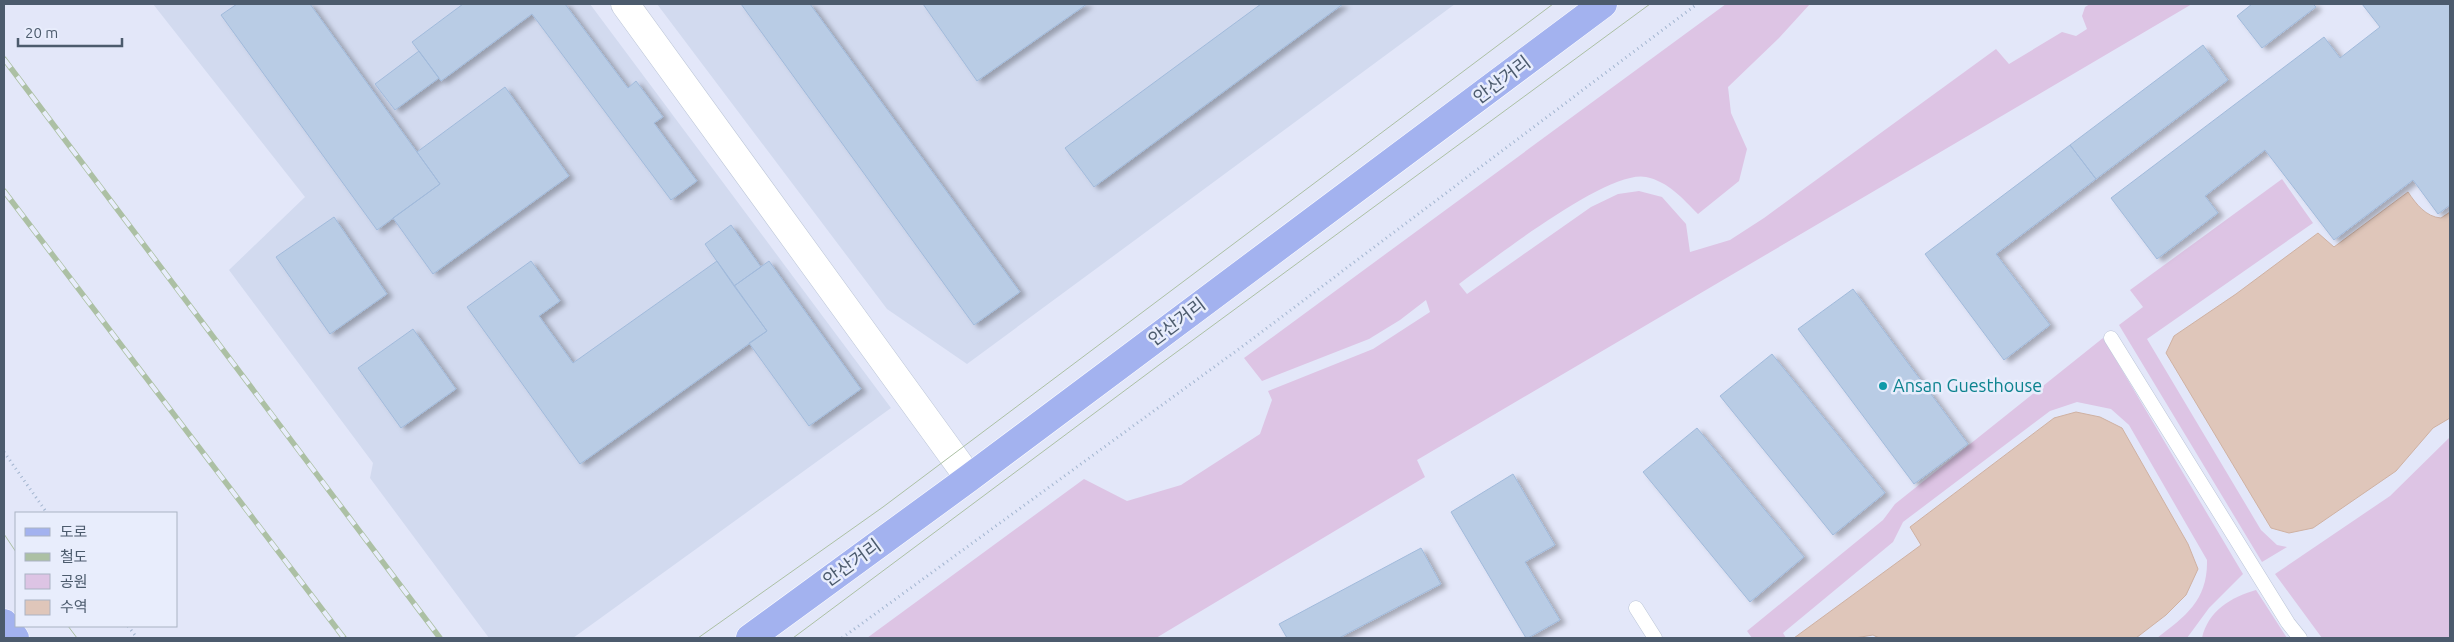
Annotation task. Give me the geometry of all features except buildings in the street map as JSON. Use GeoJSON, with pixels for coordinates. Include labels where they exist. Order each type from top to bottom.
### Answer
{"type":"FeatureCollection","features":[{"type":"Feature","properties":{"kind":"main road","name":"안산거리"},"geometry":{"type":"LineString","coordinates":[[750,638],[969,478],[1603,4]]}},
{"type":"Feature","properties":{"kind":"main road"},"geometry":{"type":"LineString","coordinates":[[4,623],[15,638]]}},
{"type":"Feature","properties":{"kind":"street"},"geometry":{"type":"LineString","coordinates":[[625,4],[969,478]]}},
{"type":"Feature","properties":{"kind":"lane"},"geometry":{"type":"LineString","coordinates":[[2111,338],[2288,623],[2300,638]]}},
{"type":"Feature","properties":{"kind":"lane"},"geometry":{"type":"LineString","coordinates":[[1636,608],[1655,638]]}},
{"type":"Feature","properties":{"kind":"path"},"geometry":{"type":"LineString","coordinates":[[842,638],[1242,346],[1697,4]]}},
{"type":"Feature","properties":{"kind":"path"},"geometry":{"type":"LineString","coordinates":[[4,452],[46,512]]}},
{"type":"Feature","properties":{"kind":"path"},"geometry":{"type":"LineString","coordinates":[[129,627],[137,638]]}},
{"type":"Feature","properties":{"kind":"shaded area"},"geometry":{"type":"Polygon","coordinates":[[[153,4],[590,4],[891,408],[573,638],[489,638],[370,478],[373,463],[229,270],[305,197],[153,4]]]}},
{"type":"Feature","properties":{"kind":"shaded area"},"geometry":{"type":"Polygon","coordinates":[[[657,4],[1455,4],[967,364],[887,309],[657,4]]]}},
{"type":"Feature","properties":{"kind":"green space"},"geometry":{"type":"Polygon","coordinates":[[[1726,4],[1810,4],[1779,38],[1728,87],[1731,113],[1747,149],[1739,181],[1698,214],[1675,191],[1654,179],[1646,177],[1629,178],[1606,186],[1526,235],[1459,284],[1467,294],[1591,207],[1618,194],[1639,191],[1662,197],[1686,224],[1690,252],[1730,240],[1764,218],[1996,49],[2009,64],[2062,32],[2076,36],[2087,29],[2082,16],[2085,7],[2090,4],[2192,4],[1417,460],[1425,477],[1156,638],[867,638],[1084,479],[1127,501],[1181,485],[1260,434],[1272,400],[1268,391],[1373,349],[1430,312],[1426,300],[1400,320],[1369,339],[1262,381],[1244,358],[1726,4]]]}},
{"type":"Feature","properties":{"kind":"green space"},"geometry":{"type":"Polygon","coordinates":[[[2282,179],[2313,223],[2147,339],[2261,530],[2277,545],[2287,547],[2262,562],[2119,325],[2143,307],[2130,290],[2282,179]]]}},
{"type":"Feature","properties":{"kind":"green space"},"geometry":{"type":"Polygon","coordinates":[[[2103,338],[2243,574],[2209,608],[2187,638],[2157,638],[2193,606],[2204,586],[2207,560],[2129,425],[2111,409],[2077,402],[2050,411],[1903,522],[1893,542],[1783,633],[1786,638],[1752,638],[1747,631],[1883,520],[1895,504],[2103,338]]]}},
{"type":"Feature","properties":{"kind":"green space"},"geometry":{"type":"Polygon","coordinates":[[[2450,437],[2450,638],[2322,638],[2275,574],[2390,496],[2450,437]]]}},
{"type":"Feature","properties":{"kind":"green space"},"geometry":{"type":"Polygon","coordinates":[[[2256,590],[2287,638],[2202,638],[2209,620],[2222,606],[2256,590]]]}},
{"type":"Feature","properties":{"kind":"water"},"geometry":{"type":"Polygon","coordinates":[[[2408,192],[2418,205],[2431,215],[2441,218],[2450,212],[2450,418],[2433,428],[2396,471],[2313,528],[2289,533],[2271,528],[2166,353],[2174,336],[2236,294],[2318,233],[2334,247],[2408,192]]]}},
{"type":"Feature","properties":{"kind":"water"},"geometry":{"type":"Polygon","coordinates":[[[2076,412],[2100,417],[2122,428],[2188,544],[2198,569],[2186,595],[2166,615],[2136,638],[1879,638],[1873,635],[1855,638],[1794,638],[1921,545],[1910,527],[2054,418],[2076,412]]]}},
{"type":"Feature","properties":{"kind":"tram line"},"geometry":{"type":"LineString","coordinates":[[698,638],[883,507],[1553,4]]}},
{"type":"Feature","properties":{"kind":"tram line"},"geometry":{"type":"LineString","coordinates":[[793,638],[1159,365],[1650,4]]}},
{"type":"Feature","properties":{"kind":"tram line"},"geometry":{"type":"LineString","coordinates":[[4,534],[15,550]]}},
{"type":"Feature","properties":{"kind":"tram line"},"geometry":{"type":"LineString","coordinates":[[69,627],[77,638]]}},
{"type":"Feature","properties":{"kind":"railway"},"geometry":{"type":"LineString","coordinates":[[4,59],[440,638]]}},
{"type":"Feature","properties":{"kind":"railway"},"geometry":{"type":"LineString","coordinates":[[4,191],[344,638]]}},
{"type":"Feature","properties":{"kind":"place","name":"Ansan Guesthouse"},"geometry":{"type":"Point","coordinates":[1883,386]}}]}
